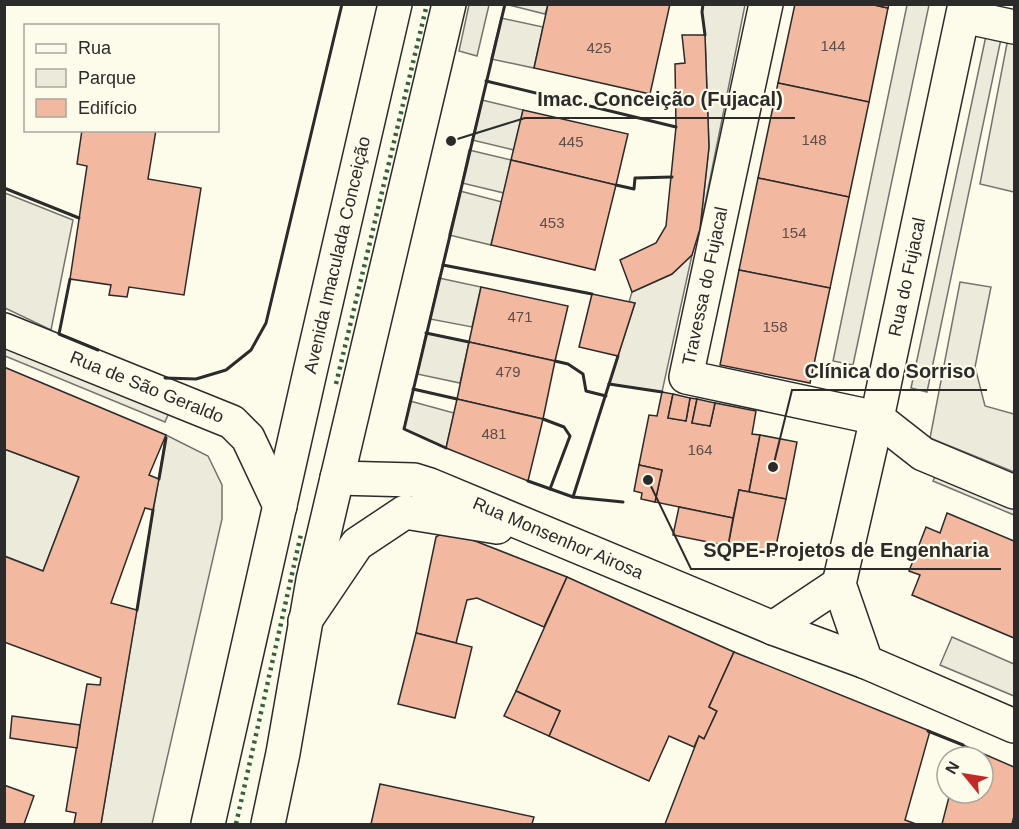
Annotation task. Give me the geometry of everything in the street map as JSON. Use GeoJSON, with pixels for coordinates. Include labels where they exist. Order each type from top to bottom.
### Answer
{"type":"FeatureCollection","features":[{"type":"Feature","properties":{"kind":"main road","name":"Avenida Imaculada Conceição"},"geometry":{"type":"LineString","coordinates":[[208,825],[395,4]]}},
{"type":"Feature","properties":{"kind":"main road"},"geometry":{"type":"LineString","coordinates":[[268,825],[284,753],[313,579],[449,4]]}},
{"type":"Feature","properties":{"kind":"main road","name":"Travessa do Fujacal"},"geometry":{"type":"LineString","coordinates":[[766,4],[686,377],[877,418]]}},
{"type":"Feature","properties":{"kind":"main road"},"geometry":{"type":"LineString","coordinates":[[964,10],[1014,27]]}},
{"type":"Feature","properties":{"kind":"main road","name":"Rua do Fujacal"},"geometry":{"type":"LineString","coordinates":[[839,584],[877,418],[964,10]]}},
{"type":"Feature","properties":{"kind":"main road","name":"Rua de São Geraldo"},"geometry":{"type":"LineString","coordinates":[[4,330],[232,422],[248,438],[280,506]]}},
{"type":"Feature","properties":{"kind":"main road"},"geometry":{"type":"LineString","coordinates":[[877,418],[923,454],[1014,492]]}},
{"type":"Feature","properties":{"kind":"main road"},"geometry":{"type":"LineString","coordinates":[[280,506],[305,486],[321,480],[337,478]]}},
{"type":"Feature","properties":{"kind":"main road","name":"Rua Monsenhor Airosa"},"geometry":{"type":"LineString","coordinates":[[337,478],[414,480],[430,485],[772,628],[866,662]]}},
{"type":"Feature","properties":{"kind":"main road"},"geometry":{"type":"LineString","coordinates":[[305,621],[357,544],[405,512],[556,538]]}},
{"type":"Feature","properties":{"kind":"main road"},"geometry":{"type":"LineString","coordinates":[[772,628],[839,584],[866,662],[1014,726]]}},
{"type":"Feature","properties":{"kind":"green space"},"geometry":{"type":"Polygon","coordinates":[[[505,4],[548,4],[548,5],[545,14],[505,4]]]}},
{"type":"Feature","properties":{"kind":"green space"},"geometry":{"type":"Polygon","coordinates":[[[703,5],[745,5],[700,229],[709,147],[703,5]]]}},
{"type":"Feature","properties":{"kind":"green space"},"geometry":{"type":"Polygon","coordinates":[[[501,18],[543,27],[534,68],[491,59],[501,18]]]}},
{"type":"Feature","properties":{"kind":"green space"},"geometry":{"type":"Polygon","coordinates":[[[1009,33],[1014,35],[1014,192],[980,184],[1009,33]]]}},
{"type":"Feature","properties":{"kind":"green space"},"geometry":{"type":"Polygon","coordinates":[[[482,100],[523,110],[514,150],[472,140],[482,100]]]}},
{"type":"Feature","properties":{"kind":"green space"},"geometry":{"type":"Polygon","coordinates":[[[469,150],[511,160],[504,193],[462,183],[469,150]]]}},
{"type":"Feature","properties":{"kind":"green space"},"geometry":{"type":"Polygon","coordinates":[[[460,191],[502,202],[491,245],[449,235],[460,191]]]}},
{"type":"Feature","properties":{"kind":"green space"},"geometry":{"type":"Polygon","coordinates":[[[5,193],[73,220],[51,330],[5,308],[5,193]]]}},
{"type":"Feature","properties":{"kind":"green space"},"geometry":{"type":"Polygon","coordinates":[[[692,255],[662,392],[609,384],[635,303],[629,302],[632,292],[672,274],[692,255]]]}},
{"type":"Feature","properties":{"kind":"green space"},"geometry":{"type":"Polygon","coordinates":[[[439,278],[481,287],[472,327],[430,319],[439,278]]]}},
{"type":"Feature","properties":{"kind":"green space"},"geometry":{"type":"Polygon","coordinates":[[[960,282],[991,287],[975,367],[985,406],[1014,414],[1014,472],[930,438],[960,282]]]}},
{"type":"Feature","properties":{"kind":"green space"},"geometry":{"type":"Polygon","coordinates":[[[426,333],[469,342],[460,383],[417,374],[426,333]]]}},
{"type":"Feature","properties":{"kind":"green space"},"geometry":{"type":"Polygon","coordinates":[[[410,401],[454,413],[446,448],[404,429],[410,401]]]}},
{"type":"Feature","properties":{"kind":"green space"},"geometry":{"type":"Polygon","coordinates":[[[166,435],[208,456],[222,485],[222,519],[152,824],[101,824],[166,435]]]}},
{"type":"Feature","properties":{"kind":"green space"},"geometry":{"type":"Polygon","coordinates":[[[4,449],[79,477],[43,571],[5,556],[4,449]]]}},
{"type":"Feature","properties":{"kind":"shaded area"},"geometry":{"type":"Polygon","coordinates":[[[469,5],[489,5],[477,56],[459,51],[469,5]]]}},
{"type":"Feature","properties":{"kind":"shaded area"},"geometry":{"type":"Polygon","coordinates":[[[907,5],[929,5],[853,365],[833,361],[907,5]]]}},
{"type":"Feature","properties":{"kind":"shaded area"},"geometry":{"type":"Polygon","coordinates":[[[987,31],[1002,34],[927,392],[911,388],[987,31]]]}},
{"type":"Feature","properties":{"kind":"shaded area"},"geometry":{"type":"Polygon","coordinates":[[[4,340],[171,408],[165,422],[5,356],[4,340]]]}},
{"type":"Feature","properties":{"kind":"shaded area"},"geometry":{"type":"Polygon","coordinates":[[[937,472],[1014,504],[1014,515],[933,481],[937,472]]]}},
{"type":"Feature","properties":{"kind":"shaded area"},"geometry":{"type":"Polygon","coordinates":[[[952,637],[1014,664],[1014,696],[940,665],[952,637]]]}},
{"type":"Feature","properties":{"kind":"building"},"geometry":{"type":"Polygon","coordinates":[[[548,4],[670,4],[650,94],[534,68],[548,4]]]}},
{"type":"Feature","properties":{"kind":"building"},"geometry":{"type":"Polygon","coordinates":[[[795,4],[870,4],[888,8],[869,102],[778,83],[795,4]]]}},
{"type":"Feature","properties":{"kind":"building"},"geometry":{"type":"Polygon","coordinates":[[[870,4],[889,4],[888,8],[870,4]]]}},
{"type":"Feature","properties":{"kind":"building"},"geometry":{"type":"Polygon","coordinates":[[[682,35],[705,35],[709,147],[700,229],[692,255],[672,274],[632,292],[620,260],[656,243],[666,226],[676,127],[675,64],[685,63],[682,35]]]}},
{"type":"Feature","properties":{"kind":"building"},"geometry":{"type":"Polygon","coordinates":[[[778,83],[869,102],[849,197],[758,178],[778,83]]]}},
{"type":"Feature","properties":{"kind":"building"},"geometry":{"type":"Polygon","coordinates":[[[523,110],[628,134],[616,185],[511,160],[523,110]]]}},
{"type":"Feature","properties":{"kind":"building"},"geometry":{"type":"Polygon","coordinates":[[[82,132],[156,132],[148,179],[201,188],[184,295],[129,287],[127,297],[109,295],[111,285],[70,279],[87,166],[77,164],[82,132]]]}},
{"type":"Feature","properties":{"kind":"building"},"geometry":{"type":"Polygon","coordinates":[[[511,160],[616,185],[595,270],[491,245],[511,160]]]}},
{"type":"Feature","properties":{"kind":"building"},"geometry":{"type":"Polygon","coordinates":[[[758,178],[849,197],[830,288],[739,270],[758,178]]]}},
{"type":"Feature","properties":{"kind":"building"},"geometry":{"type":"Polygon","coordinates":[[[739,270],[830,288],[810,383],[720,365],[739,270]]]}},
{"type":"Feature","properties":{"kind":"building"},"geometry":{"type":"Polygon","coordinates":[[[481,287],[568,306],[555,361],[469,342],[481,287]]]}},
{"type":"Feature","properties":{"kind":"building"},"geometry":{"type":"Polygon","coordinates":[[[592,294],[635,303],[618,356],[579,347],[592,294]]]}},
{"type":"Feature","properties":{"kind":"building"},"geometry":{"type":"Polygon","coordinates":[[[469,342],[555,361],[543,419],[457,399],[469,342]]]}},
{"type":"Feature","properties":{"kind":"building"},"geometry":{"type":"Polygon","coordinates":[[[4,367],[166,435],[149,475],[159,479],[153,510],[145,508],[111,603],[137,610],[101,824],[74,824],[76,813],[66,811],[87,684],[100,685],[101,678],[4,642],[4,556],[43,571],[79,477],[4,449],[4,367]]]}},
{"type":"Feature","properties":{"kind":"building"},"geometry":{"type":"Polygon","coordinates":[[[662,392],[673,394],[668,418],[686,421],[690,398],[697,399],[692,423],[710,426],[715,403],[756,411],[752,434],[760,435],[749,492],[739,490],[733,518],[655,502],[662,470],[639,465],[649,415],[657,416],[662,392]]]}},
{"type":"Feature","properties":{"kind":"building"},"geometry":{"type":"Polygon","coordinates":[[[673,394],[690,398],[686,421],[668,418],[673,394]]]}},
{"type":"Feature","properties":{"kind":"building"},"geometry":{"type":"Polygon","coordinates":[[[457,399],[543,419],[528,481],[446,448],[457,399]]]}},
{"type":"Feature","properties":{"kind":"building"},"geometry":{"type":"Polygon","coordinates":[[[697,399],[715,403],[710,426],[692,423],[697,399]]]}},
{"type":"Feature","properties":{"kind":"building"},"geometry":{"type":"Polygon","coordinates":[[[760,435],[797,442],[786,499],[749,492],[760,435]]]}},
{"type":"Feature","properties":{"kind":"building"},"geometry":{"type":"Polygon","coordinates":[[[639,465],[662,470],[655,502],[641,499],[642,493],[634,491],[639,465]]]}},
{"type":"Feature","properties":{"kind":"building"},"geometry":{"type":"Polygon","coordinates":[[[739,490],[786,499],[774,555],[728,546],[739,490]]]}},
{"type":"Feature","properties":{"kind":"building"},"geometry":{"type":"Polygon","coordinates":[[[679,507],[733,518],[728,546],[673,535],[679,507]]]}},
{"type":"Feature","properties":{"kind":"building"},"geometry":{"type":"Polygon","coordinates":[[[947,513],[1014,541],[1014,638],[912,595],[920,575],[909,571],[926,527],[940,533],[947,513]]]}},
{"type":"Feature","properties":{"kind":"building"},"geometry":{"type":"Polygon","coordinates":[[[447,530],[567,577],[544,627],[477,598],[467,600],[456,643],[416,633],[436,537],[447,530]]]}},
{"type":"Feature","properties":{"kind":"building"},"geometry":{"type":"Polygon","coordinates":[[[567,577],[734,652],[709,707],[717,711],[704,739],[699,736],[694,747],[669,736],[649,781],[549,736],[560,711],[516,691],[567,577]]]}},
{"type":"Feature","properties":{"kind":"building"},"geometry":{"type":"Polygon","coordinates":[[[416,633],[472,647],[455,718],[398,704],[416,633]]]}},
{"type":"Feature","properties":{"kind":"building"},"geometry":{"type":"Polygon","coordinates":[[[734,652],[930,731],[905,820],[916,824],[665,824],[699,736],[704,739],[717,711],[709,707],[734,652]]]}},
{"type":"Feature","properties":{"kind":"building"},"geometry":{"type":"Polygon","coordinates":[[[516,691],[560,711],[549,736],[504,716],[516,691]]]}},
{"type":"Feature","properties":{"kind":"building"},"geometry":{"type":"Polygon","coordinates":[[[12,716],[80,725],[77,748],[10,738],[12,716]]]}},
{"type":"Feature","properties":{"kind":"building"},"geometry":{"type":"Polygon","coordinates":[[[995,759],[1014,767],[1012,824],[942,824],[947,805],[995,805],[995,759]]]}},
{"type":"Feature","properties":{"kind":"building"},"geometry":{"type":"Polygon","coordinates":[[[380,784],[534,817],[532,824],[371,824],[380,784]]]}},
{"type":"Feature","properties":{"kind":"building"},"geometry":{"type":"Polygon","coordinates":[[[4,785],[34,796],[24,824],[4,824],[4,785]]]}},
{"type":"Feature","properties":{"kind":"hedge"},"geometry":{"type":"LineString","coordinates":[[336,384],[427,4]]}},
{"type":"Feature","properties":{"kind":"hedge"},"geometry":{"type":"LineString","coordinates":[[236,824],[301,534]]}},
{"type":"Feature","properties":{"kind":"wall"},"geometry":{"type":"LineString","coordinates":[[165,378],[196,379],[226,370],[251,350],[266,323],[342,4]]}},
{"type":"Feature","properties":{"kind":"wall"},"geometry":{"type":"LineString","coordinates":[[443,265],[505,4]]}},
{"type":"Feature","properties":{"kind":"wall"},"geometry":{"type":"LineString","coordinates":[[703,4],[705,35]]}},
{"type":"Feature","properties":{"kind":"wall"},"geometry":{"type":"LineString","coordinates":[[486,81],[676,127]]}},
{"type":"Feature","properties":{"kind":"wall"},"geometry":{"type":"LineString","coordinates":[[616,185],[634,189],[635,178],[672,177]]}},
{"type":"Feature","properties":{"kind":"wall"},"geometry":{"type":"LineString","coordinates":[[4,188],[79,218]]}},
{"type":"Feature","properties":{"kind":"wall"},"geometry":{"type":"LineString","coordinates":[[446,448],[404,429],[443,265],[592,294]]}},
{"type":"Feature","properties":{"kind":"wall"},"geometry":{"type":"LineString","coordinates":[[70,279],[59,334],[98,350]]}},
{"type":"Feature","properties":{"kind":"wall"},"geometry":{"type":"LineString","coordinates":[[426,333],[469,342]]}},
{"type":"Feature","properties":{"kind":"wall"},"geometry":{"type":"LineString","coordinates":[[573,497],[618,356]]}},
{"type":"Feature","properties":{"kind":"wall"},"geometry":{"type":"LineString","coordinates":[[555,361],[568,364],[583,374],[586,391],[606,396]]}},
{"type":"Feature","properties":{"kind":"wall"},"geometry":{"type":"LineString","coordinates":[[609,384],[662,392]]}},
{"type":"Feature","properties":{"kind":"wall"},"geometry":{"type":"LineString","coordinates":[[413,389],[457,399]]}},
{"type":"Feature","properties":{"kind":"wall"},"geometry":{"type":"LineString","coordinates":[[543,419],[564,427],[570,436],[550,489]]}},
{"type":"Feature","properties":{"kind":"wall"},"geometry":{"type":"LineString","coordinates":[[159,479],[166,438]]}},
{"type":"Feature","properties":{"kind":"wall"},"geometry":{"type":"LineString","coordinates":[[528,481],[573,497],[623,502]]}},
{"type":"Feature","properties":{"kind":"wall"},"geometry":{"type":"LineString","coordinates":[[137,610],[153,510]]}},
{"type":"Feature","properties":{"kind":"wall"},"geometry":{"type":"LineString","coordinates":[[928,731],[963,745]]}},
{"type":"Feature","properties":{"kind":"place","name":"Imac. Conceição (Fujacal)"},"geometry":{"type":"Point","coordinates":[451,141]}},
{"type":"Feature","properties":{"kind":"place","name":"Clínica do Sorriso"},"geometry":{"type":"Point","coordinates":[773,467]}},
{"type":"Feature","properties":{"kind":"place","name":"SQPE-Projetos de Engenharia"},"geometry":{"type":"Point","coordinates":[648,480]}}]}
